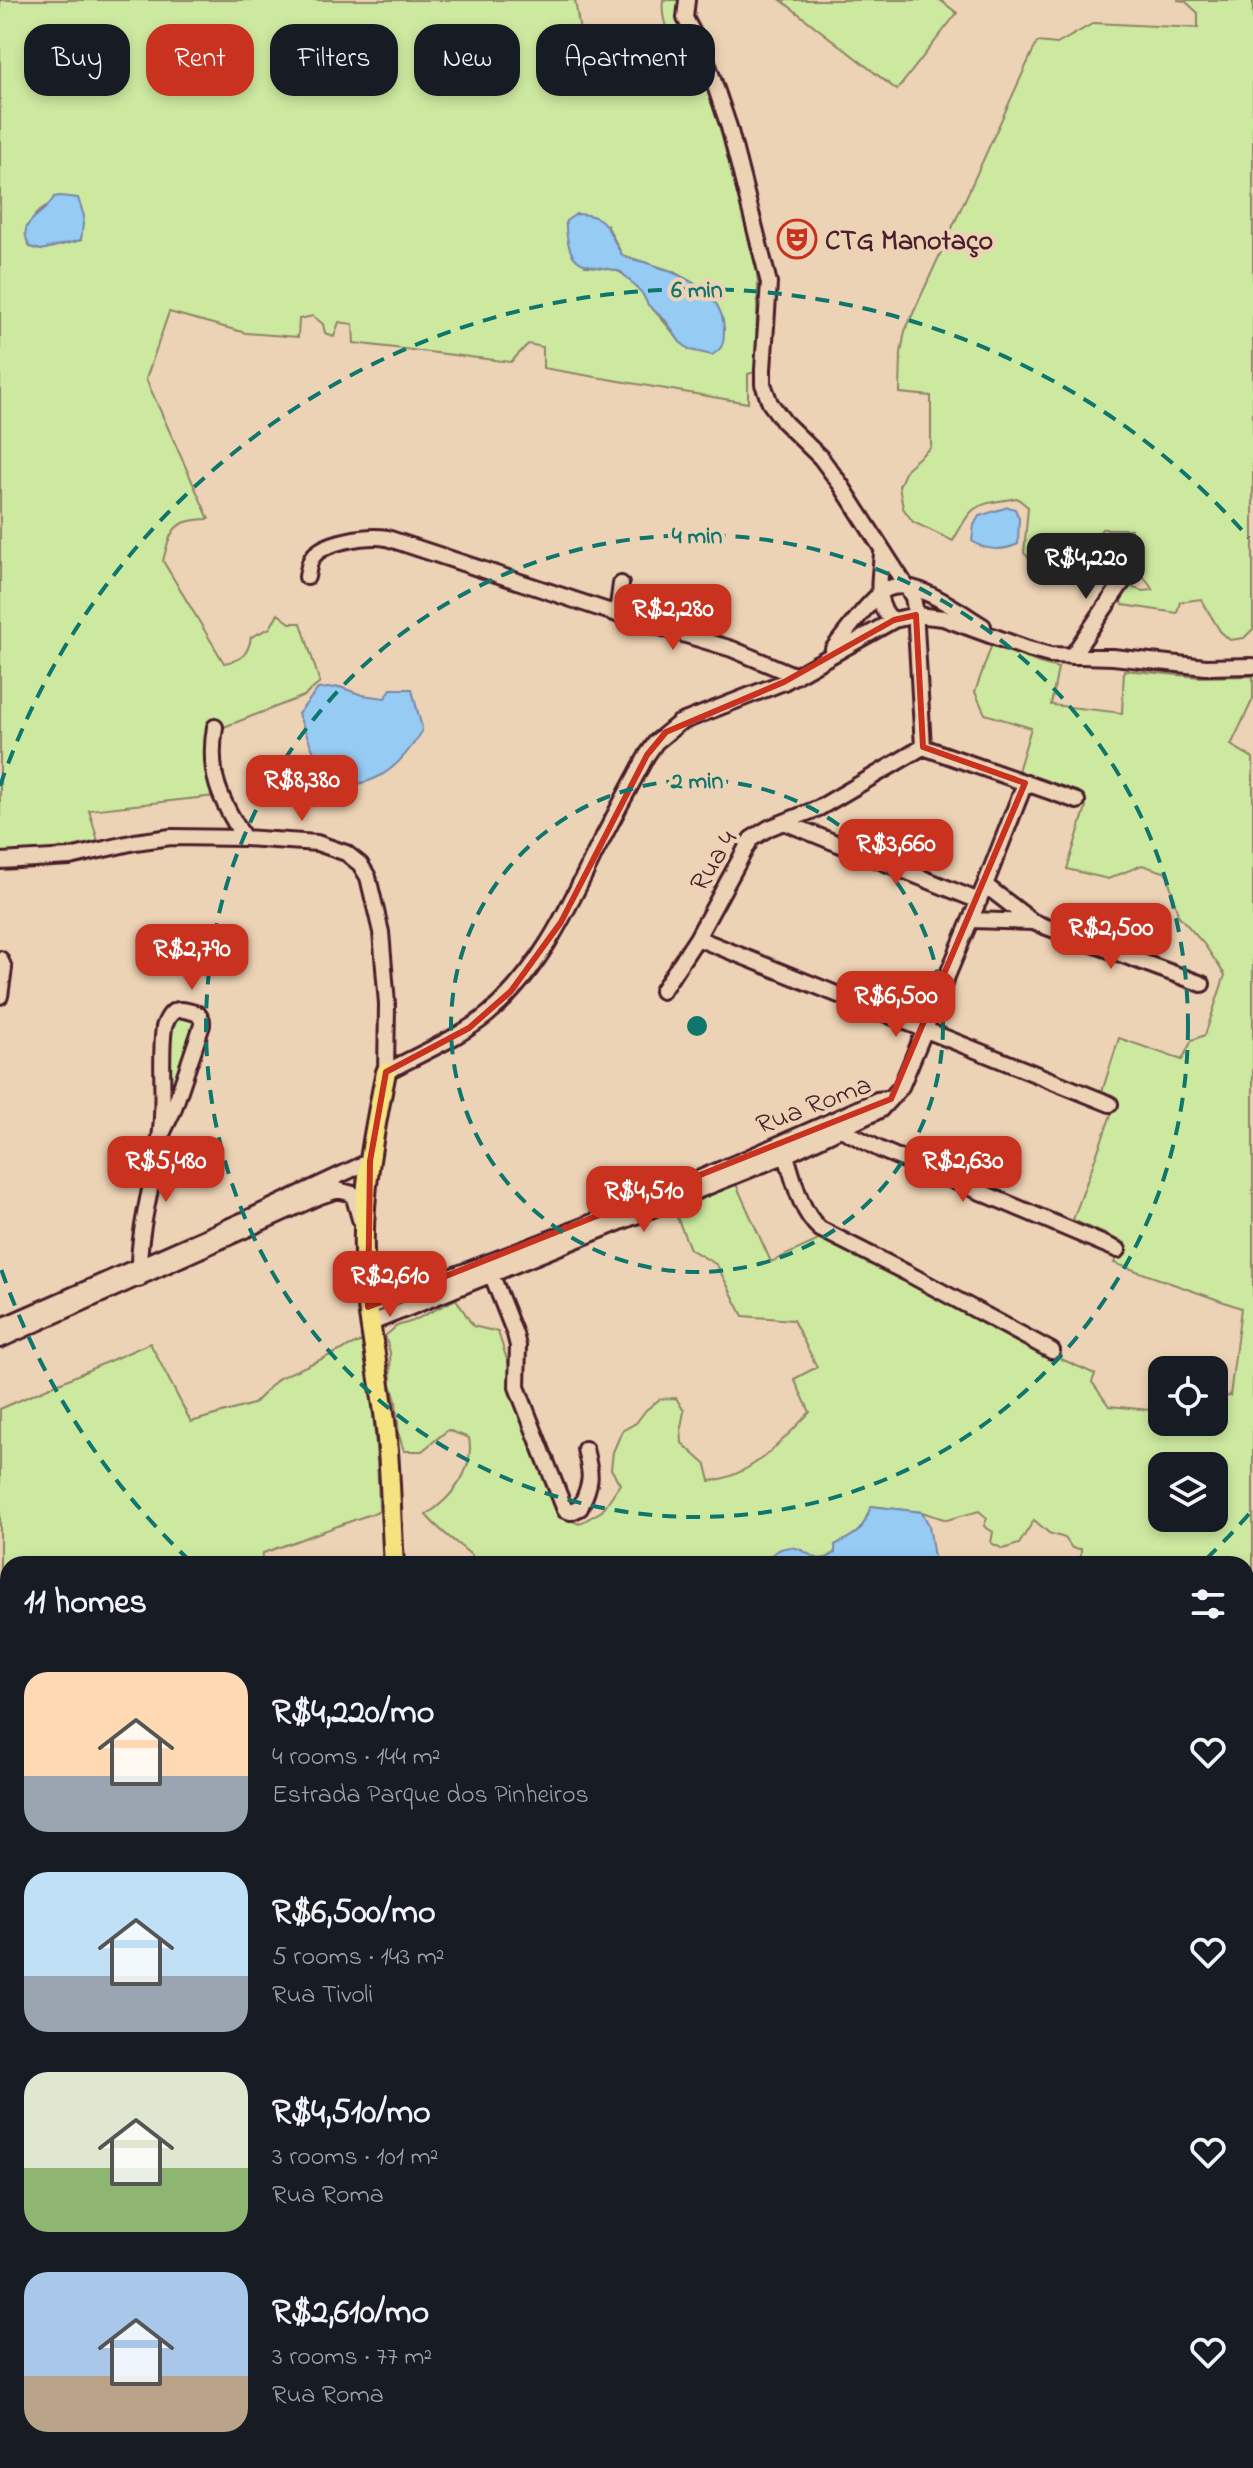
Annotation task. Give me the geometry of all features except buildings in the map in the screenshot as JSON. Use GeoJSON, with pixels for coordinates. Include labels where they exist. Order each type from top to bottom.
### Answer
{"type":"FeatureCollection","features":[{"type":"Feature","properties":{"kind":"main road"},"geometry":{"type":"LineString","coordinates":[[386,1072],[370,1161],[364,1242],[369,1316],[386,1437],[393,1556]]}},
{"type":"Feature","properties":{"kind":"street"},"geometry":{"type":"LineString","coordinates":[[687,0],[685,18],[705,56],[729,127],[769,283],[763,384],[775,411],[821,458],[913,597],[923,747],[1077,801]]}},
{"type":"Feature","properties":{"kind":"street"},"geometry":{"type":"LineString","coordinates":[[307,577],[310,563],[317,553],[361,537],[387,538],[732,649],[796,676]]}},
{"type":"Feature","properties":{"kind":"street"},"geometry":{"type":"LineString","coordinates":[[882,553],[879,594],[886,614],[894,620]]}},
{"type":"Feature","properties":{"kind":"street"},"geometry":{"type":"LineString","coordinates":[[1072,656],[1132,568]]}},
{"type":"Feature","properties":{"kind":"street"},"geometry":{"type":"LineString","coordinates":[[617,614],[621,584]]}},
{"type":"Feature","properties":{"kind":"street"},"geometry":{"type":"LineString","coordinates":[[828,656],[879,594],[894,587],[908,587],[929,594],[1009,642]]}},
{"type":"Feature","properties":{"kind":"street"},"geometry":{"type":"LineString","coordinates":[[0,861],[70,857],[171,837],[317,843],[346,853],[360,864],[368,877],[381,932],[387,1004],[386,1072],[469,1028],[511,991],[561,922],[647,755],[666,732],[688,719],[796,676],[894,620],[916,615],[943,618],[1039,653],[1206,667],[1253,666]]}},
{"type":"Feature","properties":{"kind":"street"},"geometry":{"type":"LineString","coordinates":[[215,727],[214,780],[244,838]]}},
{"type":"Feature","properties":{"kind":"street","name":"Rua 4"},"geometry":{"type":"LineString","coordinates":[[662,991],[697,938],[751,839],[769,828],[819,808],[923,747]]}},
{"type":"Feature","properties":{"kind":"street"},"geometry":{"type":"LineString","coordinates":[[924,1030],[1025,783]]}},
{"type":"Feature","properties":{"kind":"street"},"geometry":{"type":"LineString","coordinates":[[819,808],[827,838]]}},
{"type":"Feature","properties":{"kind":"street"},"geometry":{"type":"LineString","coordinates":[[784,822],[979,901]]}},
{"type":"Feature","properties":{"kind":"street"},"geometry":{"type":"LineString","coordinates":[[985,885],[1033,922],[1202,984]]}},
{"type":"Feature","properties":{"kind":"street"},"geometry":{"type":"LineString","coordinates":[[971,920],[1033,922]]}},
{"type":"Feature","properties":{"kind":"street"},"geometry":{"type":"LineString","coordinates":[[697,938],[1110,1104]]}},
{"type":"Feature","properties":{"kind":"street"},"geometry":{"type":"LineString","coordinates":[[0,959],[4,968],[0,996]]}},
{"type":"Feature","properties":{"kind":"street"},"geometry":{"type":"LineString","coordinates":[[139,1273],[147,1205],[161,1136],[164,1027],[172,1013],[182,1009],[198,1014],[202,1025],[173,1111],[161,1136]]}},
{"type":"Feature","properties":{"kind":"street","name":"Rua Roma"},"geometry":{"type":"LineString","coordinates":[[369,1316],[880,1110],[901,1087],[924,1030]]}},
{"type":"Feature","properties":{"kind":"street"},"geometry":{"type":"LineString","coordinates":[[837,1125],[881,1150],[1118,1250]]}},
{"type":"Feature","properties":{"kind":"street"},"geometry":{"type":"LineString","coordinates":[[784,1149],[805,1211],[820,1229],[1052,1351]]}},
{"type":"Feature","properties":{"kind":"street"},"geometry":{"type":"LineString","coordinates":[[0,1340],[370,1161]]}},
{"type":"Feature","properties":{"kind":"street"},"geometry":{"type":"LineString","coordinates":[[0,1327],[338,1190],[353,1194],[364,1242]]}},
{"type":"Feature","properties":{"kind":"street"},"geometry":{"type":"LineString","coordinates":[[489,1270],[518,1346],[517,1387],[565,1510],[571,1512],[580,1508],[591,1480],[585,1449]]}},
{"type":"Feature","properties":{"kind":"highlighted area"},"geometry":{"type":"Polygon","coordinates":[[[916,615],[923,747],[1025,783],[891,1099],[368,1307],[370,1161],[386,1072],[469,1028],[511,991],[561,922],[647,755],[666,732],[784,682],[894,620],[916,615]]]}},
{"type":"Feature","properties":{"kind":"green space"},"geometry":{"type":"Polygon","coordinates":[[[0,0],[575,0],[579,24],[536,24],[536,96],[710,96],[721,127],[756,261],[755,372],[748,374],[748,403],[543,368],[543,347],[528,344],[511,362],[354,343],[353,324],[339,322],[334,337],[325,333],[323,324],[313,316],[299,319],[298,337],[246,333],[169,312],[146,379],[209,519],[188,521],[176,528],[168,541],[163,561],[224,663],[243,656],[251,637],[270,628],[278,614],[290,623],[301,623],[320,683],[304,696],[211,732],[215,796],[89,810],[98,841],[55,851],[0,853],[0,0]],[[60,196],[35,215],[30,247],[41,250],[81,240],[68,199],[60,196]],[[607,225],[585,266],[610,269],[628,278],[680,342],[715,302],[703,289],[672,271],[622,255],[607,225]]]}},
{"type":"Feature","properties":{"kind":"green space"},"geometry":{"type":"Polygon","coordinates":[[[663,0],[678,0],[678,22],[665,24],[663,0]]]}},
{"type":"Feature","properties":{"kind":"green space"},"geometry":{"type":"Polygon","coordinates":[[[781,0],[940,0],[957,13],[897,90],[781,0]]]}},
{"type":"Feature","properties":{"kind":"green space"},"geometry":{"type":"Polygon","coordinates":[[[1177,0],[1253,0],[1253,629],[1244,638],[1230,640],[1220,631],[1201,599],[1180,602],[1177,613],[1123,605],[1119,598],[1129,586],[1142,591],[1153,590],[1128,555],[1131,529],[1102,529],[1090,545],[1081,550],[1070,569],[1039,570],[1024,553],[1028,507],[1017,498],[992,502],[971,512],[953,541],[913,522],[903,508],[899,486],[907,468],[931,447],[931,396],[900,393],[905,331],[1037,42],[1057,44],[1094,23],[1198,28],[1198,13],[1185,1],[1177,0]]]}},
{"type":"Feature","properties":{"kind":"green space"},"geometry":{"type":"Polygon","coordinates":[[[992,644],[1058,668],[1051,705],[1122,713],[1124,670],[1199,677],[1253,676],[1253,699],[1231,745],[1253,758],[1253,1556],[1081,1556],[1081,1549],[1072,1548],[1065,1538],[1049,1533],[1034,1520],[1019,1544],[1003,1549],[991,1543],[993,1532],[984,1526],[987,1518],[979,1511],[947,1520],[922,1512],[871,1506],[859,1530],[835,1545],[836,1550],[829,1556],[810,1556],[801,1550],[769,1556],[472,1556],[426,1515],[445,1500],[460,1482],[468,1461],[469,1438],[448,1430],[422,1451],[404,1451],[385,1336],[397,1326],[456,1299],[473,1326],[498,1332],[557,1514],[579,1524],[602,1511],[620,1484],[611,1469],[613,1452],[622,1431],[636,1423],[660,1399],[676,1398],[684,1411],[682,1443],[706,1465],[710,1481],[739,1472],[765,1456],[810,1412],[794,1379],[817,1367],[793,1320],[743,1316],[717,1265],[690,1249],[674,1210],[735,1182],[771,1262],[823,1238],[1041,1350],[1095,1374],[1092,1382],[1109,1406],[1148,1410],[1148,1436],[1228,1436],[1228,1396],[1241,1308],[1114,1263],[1125,1243],[1073,1220],[1117,1098],[1102,1092],[1119,1038],[1182,1060],[1192,1040],[1205,1035],[1225,975],[1204,944],[1178,915],[1167,873],[1142,865],[1108,879],[1067,869],[1086,807],[1081,793],[1018,771],[1031,728],[985,714],[975,692],[992,644]]]}},
{"type":"Feature","properties":{"kind":"green space"},"geometry":{"type":"Polygon","coordinates":[[[180,1013],[198,1022],[165,1117],[168,1027],[180,1013]]]}},
{"type":"Feature","properties":{"kind":"green space"},"geometry":{"type":"Polygon","coordinates":[[[362,1341],[374,1426],[379,1511],[263,1553],[262,1556],[0,1556],[0,1409],[150,1343],[191,1422],[253,1404],[279,1378],[362,1341]]]}},
{"type":"Feature","properties":{"kind":"water"},"geometry":{"type":"Polygon","coordinates":[[[54,197],[78,198],[84,216],[81,240],[41,250],[30,247],[26,238],[28,224],[54,197]]]}},
{"type":"Feature","properties":{"kind":"water"},"geometry":{"type":"Polygon","coordinates":[[[576,214],[602,221],[622,255],[672,272],[707,294],[722,315],[724,338],[719,350],[712,355],[690,350],[621,272],[577,260],[569,246],[566,228],[566,221],[576,214]]]}},
{"type":"Feature","properties":{"kind":"water"},"geometry":{"type":"Polygon","coordinates":[[[1008,507],[1015,509],[1019,518],[1018,544],[995,549],[972,541],[979,516],[1008,507]]]}},
{"type":"Feature","properties":{"kind":"water"},"geometry":{"type":"Polygon","coordinates":[[[340,687],[362,695],[385,698],[391,689],[412,689],[422,731],[402,758],[384,773],[365,782],[329,789],[298,714],[318,689],[340,687]]]}},
{"type":"Feature","properties":{"kind":"water"},"geometry":{"type":"Polygon","coordinates":[[[871,1506],[922,1512],[929,1525],[934,1556],[830,1556],[835,1553],[835,1545],[859,1531],[871,1506]]]}},
{"type":"Feature","properties":{"kind":"water"},"geometry":{"type":"Polygon","coordinates":[[[784,1548],[799,1549],[812,1556],[771,1556],[784,1548]]]}},
{"type":"Feature","properties":{"kind":"place","name":"CTG Manotaço"},"geometry":{"type":"Point","coordinates":[797,239]}}]}
